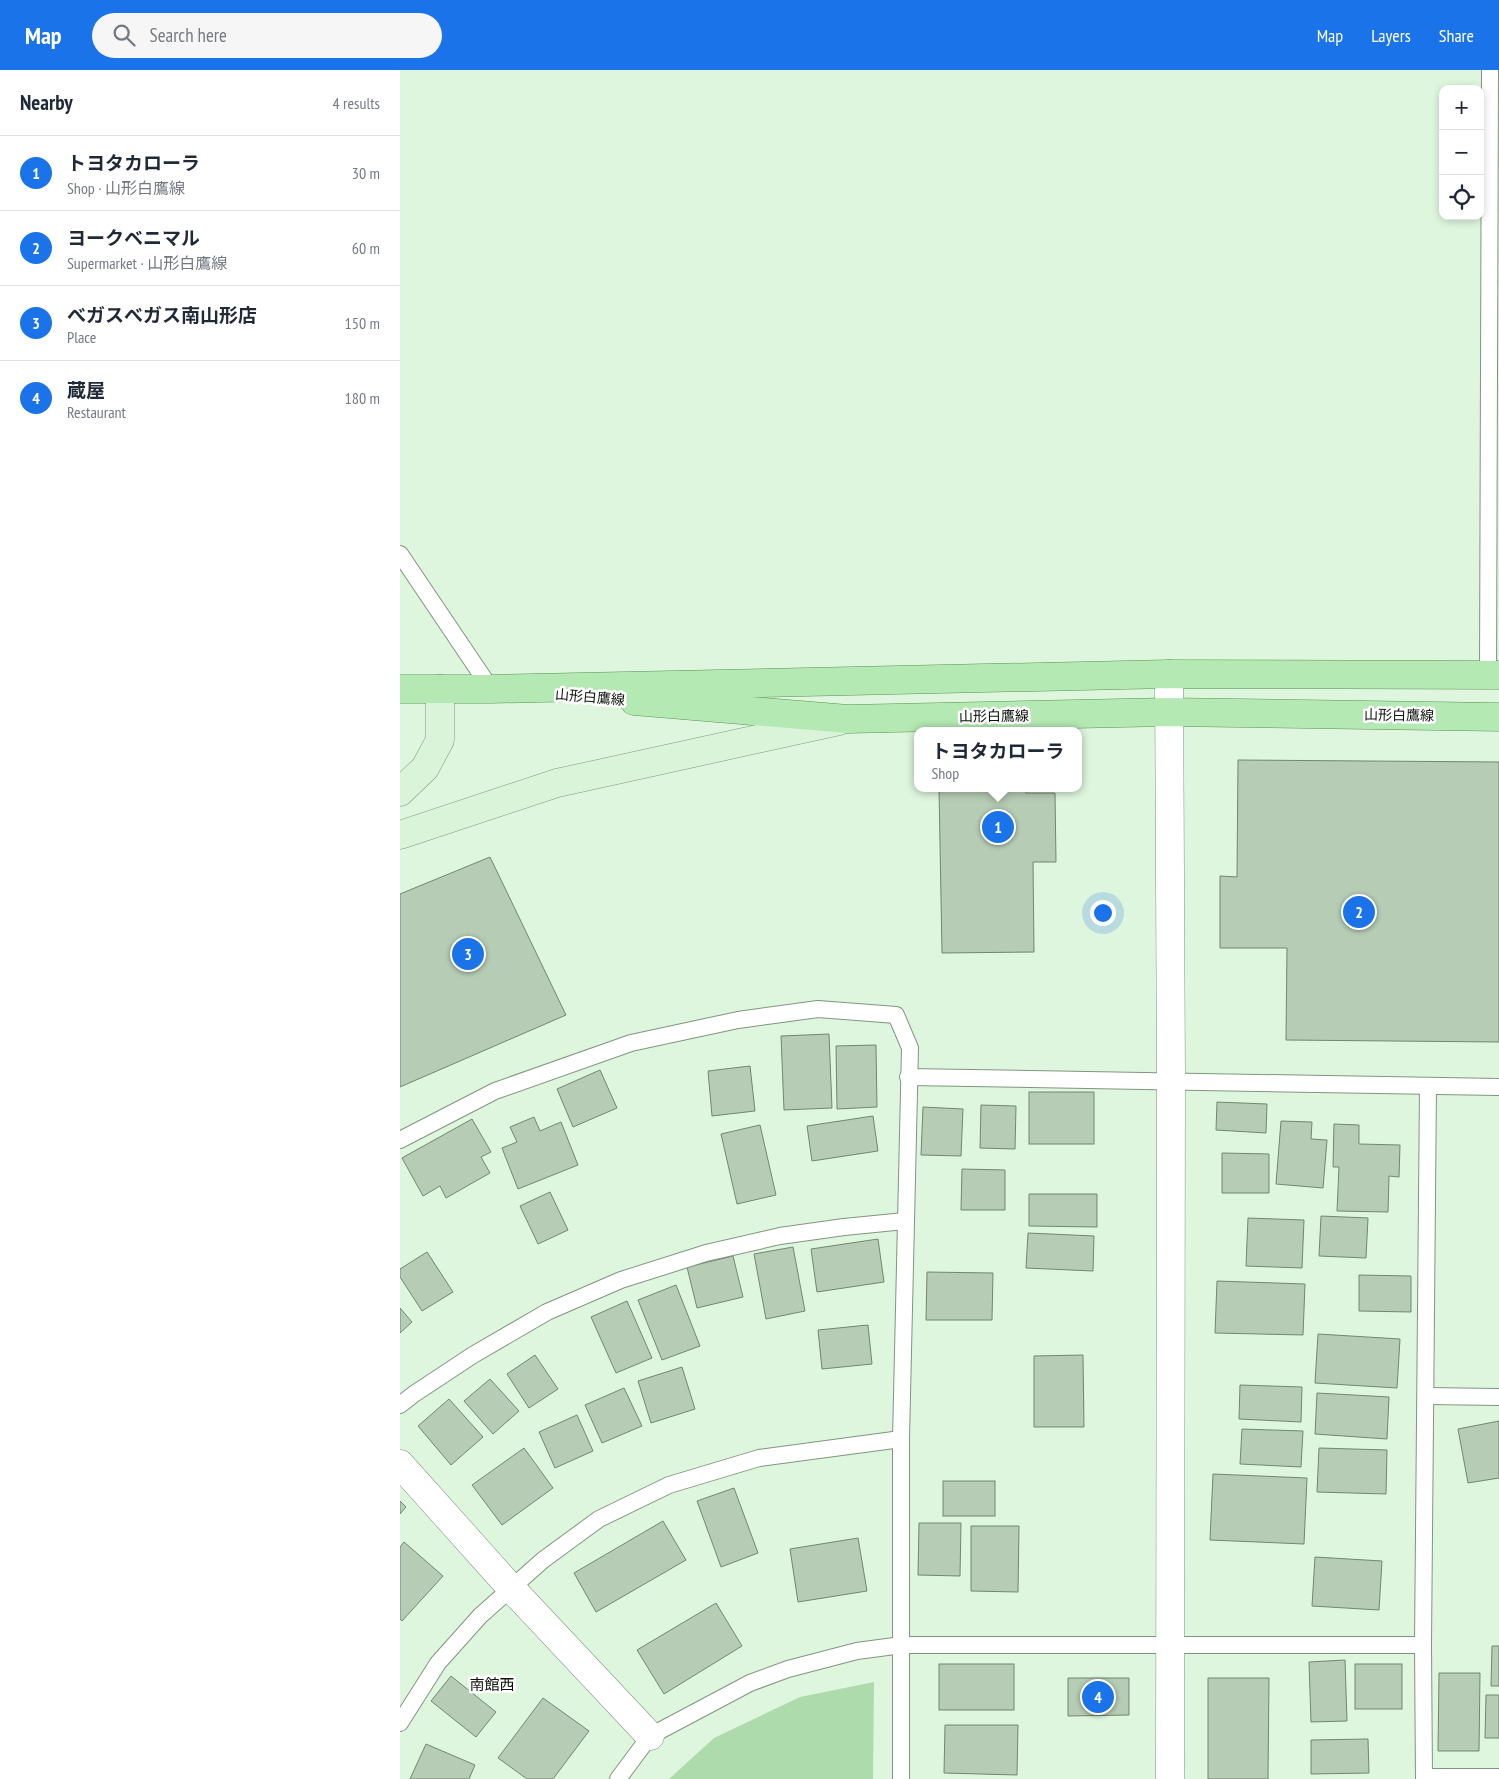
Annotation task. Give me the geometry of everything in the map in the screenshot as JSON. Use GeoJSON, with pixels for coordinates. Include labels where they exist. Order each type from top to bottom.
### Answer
{"type":"FeatureCollection","features":[{"type":"Feature","properties":{"kind":"main road","name":"山形白鷹線"},"geometry":{"type":"LineString","coordinates":[[400,689],[491,689],[1169,674],[1494,675]]}},
{"type":"Feature","properties":{"kind":"main road","name":"山形白鷹線"},"geometry":{"type":"LineString","coordinates":[[491,689],[848,719],[1169,712],[1499,717]]}},
{"type":"Feature","properties":{"kind":"street"},"geometry":{"type":"LineString","coordinates":[[1169,674],[1171,1080],[1170,1779]]}},
{"type":"Feature","properties":{"kind":"street"},"geometry":{"type":"LineString","coordinates":[[400,792],[425,768],[440,740],[440,688]]}},
{"type":"Feature","properties":{"kind":"street"},"geometry":{"type":"LineString","coordinates":[[400,835],[557,783],[848,719]]}},
{"type":"Feature","properties":{"kind":"street"},"geometry":{"type":"LineString","coordinates":[[400,1464],[511,1588],[650,1736]]}},
{"type":"Feature","properties":{"kind":"lane"},"geometry":{"type":"LineString","coordinates":[[1490,70],[1494,675]]}},
{"type":"Feature","properties":{"kind":"lane"},"geometry":{"type":"LineString","coordinates":[[400,554],[491,689]]}},
{"type":"Feature","properties":{"kind":"lane"},"geometry":{"type":"LineString","coordinates":[[400,1140],[495,1091],[631,1043],[738,1020],[818,1009],[896,1015],[910,1048],[901,1439],[902,1779]]}},
{"type":"Feature","properties":{"kind":"lane"},"geometry":{"type":"LineString","coordinates":[[908,1077],[1499,1087]]}},
{"type":"Feature","properties":{"kind":"lane"},"geometry":{"type":"LineString","coordinates":[[1428,1086],[1423,1644],[1424,1778],[1499,1777]]}},
{"type":"Feature","properties":{"kind":"lane"},"geometry":{"type":"LineString","coordinates":[[400,1404],[473,1355],[547,1312],[621,1280],[706,1253],[780,1236],[905,1221]]}},
{"type":"Feature","properties":{"kind":"lane"},"geometry":{"type":"LineString","coordinates":[[1426,1396],[1499,1397]]}},
{"type":"Feature","properties":{"kind":"lane"},"geometry":{"type":"LineString","coordinates":[[400,1723],[438,1663],[480,1616],[544,1560],[599,1519],[669,1485],[759,1458],[901,1439]]}},
{"type":"Feature","properties":{"kind":"lane"},"geometry":{"type":"LineString","coordinates":[[618,1779],[650,1736],[750,1683],[788,1669],[858,1651],[902,1645],[1423,1644]]}},
{"type":"Feature","properties":{"kind":"green space"},"geometry":{"type":"Polygon","coordinates":[[[874,1682],[873,1779],[669,1779],[714,1738],[800,1697],[874,1682]]]}},
{"type":"Feature","properties":{"kind":"building"},"geometry":{"type":"Polygon","coordinates":[[[1238,760],[1499,762],[1499,1042],[1286,1040],[1287,948],[1220,948],[1220,876],[1237,877],[1238,760]]]}},
{"type":"Feature","properties":{"kind":"building"},"geometry":{"type":"Polygon","coordinates":[[[939,792],[1055,793],[1056,862],[1033,862],[1034,952],[942,953],[939,792]]]}},
{"type":"Feature","properties":{"kind":"building"},"geometry":{"type":"Polygon","coordinates":[[[490,857],[566,1015],[400,1087],[400,894],[490,857]]]}},
{"type":"Feature","properties":{"kind":"building"},"geometry":{"type":"Polygon","coordinates":[[[829,1034],[832,1108],[784,1110],[781,1036],[829,1034]]]}},
{"type":"Feature","properties":{"kind":"building"},"geometry":{"type":"Polygon","coordinates":[[[876,1045],[877,1107],[837,1109],[836,1046],[876,1045]]]}},
{"type":"Feature","properties":{"kind":"building"},"geometry":{"type":"Polygon","coordinates":[[[750,1066],[755,1111],[712,1116],[708,1071],[750,1066]]]}},
{"type":"Feature","properties":{"kind":"building"},"geometry":{"type":"Polygon","coordinates":[[[600,1070],[617,1108],[573,1127],[557,1089],[600,1070]]]}},
{"type":"Feature","properties":{"kind":"building"},"geometry":{"type":"Polygon","coordinates":[[[1029,1092],[1094,1092],[1094,1144],[1029,1144],[1029,1092]]]}},
{"type":"Feature","properties":{"kind":"building"},"geometry":{"type":"Polygon","coordinates":[[[1217,1102],[1267,1104],[1266,1133],[1216,1130],[1217,1102]]]}},
{"type":"Feature","properties":{"kind":"building"},"geometry":{"type":"Polygon","coordinates":[[[981,1105],[1016,1106],[1015,1149],[980,1148],[981,1105]]]}},
{"type":"Feature","properties":{"kind":"building"},"geometry":{"type":"Polygon","coordinates":[[[923,1107],[963,1109],[961,1156],[921,1155],[923,1107]]]}},
{"type":"Feature","properties":{"kind":"building"},"geometry":{"type":"Polygon","coordinates":[[[873,1116],[878,1151],[812,1161],[807,1126],[873,1116]]]}},
{"type":"Feature","properties":{"kind":"building"},"geometry":{"type":"Polygon","coordinates":[[[534,1117],[540,1131],[561,1122],[578,1165],[518,1189],[502,1148],[517,1142],[510,1127],[534,1117]]]}},
{"type":"Feature","properties":{"kind":"building"},"geometry":{"type":"Polygon","coordinates":[[[472,1119],[491,1152],[481,1157],[490,1173],[446,1198],[440,1186],[423,1196],[402,1158],[472,1119]]]}},
{"type":"Feature","properties":{"kind":"building"},"geometry":{"type":"Polygon","coordinates":[[[1281,1121],[1312,1122],[1311,1139],[1327,1140],[1323,1188],[1276,1184],[1281,1121]]]}},
{"type":"Feature","properties":{"kind":"building"},"geometry":{"type":"Polygon","coordinates":[[[1334,1124],[1359,1125],[1359,1144],[1400,1145],[1399,1177],[1389,1176],[1388,1212],[1337,1211],[1339,1167],[1333,1167],[1334,1124]]]}},
{"type":"Feature","properties":{"kind":"building"},"geometry":{"type":"Polygon","coordinates":[[[760,1125],[776,1195],[737,1204],[721,1134],[760,1125]]]}},
{"type":"Feature","properties":{"kind":"building"},"geometry":{"type":"Polygon","coordinates":[[[1222,1153],[1269,1154],[1269,1193],[1222,1193],[1222,1153]]]}},
{"type":"Feature","properties":{"kind":"building"},"geometry":{"type":"Polygon","coordinates":[[[962,1169],[1005,1170],[1005,1210],[961,1210],[962,1169]]]}},
{"type":"Feature","properties":{"kind":"building"},"geometry":{"type":"Polygon","coordinates":[[[550,1192],[568,1230],[538,1244],[520,1206],[550,1192]]]}},
{"type":"Feature","properties":{"kind":"building"},"geometry":{"type":"Polygon","coordinates":[[[1029,1194],[1097,1194],[1097,1227],[1029,1226],[1029,1194]]]}},
{"type":"Feature","properties":{"kind":"building"},"geometry":{"type":"Polygon","coordinates":[[[1321,1216],[1368,1218],[1366,1258],[1319,1256],[1321,1216]]]}},
{"type":"Feature","properties":{"kind":"building"},"geometry":{"type":"Polygon","coordinates":[[[1248,1218],[1304,1220],[1302,1268],[1246,1266],[1248,1218]]]}},
{"type":"Feature","properties":{"kind":"building"},"geometry":{"type":"Polygon","coordinates":[[[1028,1233],[1094,1236],[1093,1271],[1026,1268],[1028,1233]]]}},
{"type":"Feature","properties":{"kind":"building"},"geometry":{"type":"Polygon","coordinates":[[[878,1239],[884,1282],[817,1292],[811,1249],[878,1239]]]}},
{"type":"Feature","properties":{"kind":"building"},"geometry":{"type":"Polygon","coordinates":[[[793,1247],[805,1311],[766,1319],[754,1254],[793,1247]]]}},
{"type":"Feature","properties":{"kind":"building"},"geometry":{"type":"Polygon","coordinates":[[[427,1252],[453,1292],[422,1311],[400,1277],[400,1269],[427,1252]]]}},
{"type":"Feature","properties":{"kind":"building"},"geometry":{"type":"Polygon","coordinates":[[[733,1256],[743,1297],[697,1308],[687,1267],[733,1256]]]}},
{"type":"Feature","properties":{"kind":"building"},"geometry":{"type":"Polygon","coordinates":[[[927,1272],[993,1273],[992,1320],[926,1320],[927,1272]]]}},
{"type":"Feature","properties":{"kind":"building"},"geometry":{"type":"Polygon","coordinates":[[[1359,1275],[1411,1276],[1411,1312],[1359,1311],[1359,1275]]]}},
{"type":"Feature","properties":{"kind":"building"},"geometry":{"type":"Polygon","coordinates":[[[1217,1281],[1305,1284],[1303,1335],[1215,1333],[1217,1281]]]}},
{"type":"Feature","properties":{"kind":"building"},"geometry":{"type":"Polygon","coordinates":[[[676,1285],[700,1346],[662,1360],[638,1300],[676,1285]]]}},
{"type":"Feature","properties":{"kind":"building"},"geometry":{"type":"Polygon","coordinates":[[[627,1301],[652,1358],[616,1373],[591,1317],[627,1301]]]}},
{"type":"Feature","properties":{"kind":"building"},"geometry":{"type":"Polygon","coordinates":[[[400,1308],[412,1322],[400,1333],[400,1308]]]}},
{"type":"Feature","properties":{"kind":"building"},"geometry":{"type":"Polygon","coordinates":[[[868,1325],[872,1364],[822,1369],[818,1330],[868,1325]]]}},
{"type":"Feature","properties":{"kind":"building"},"geometry":{"type":"Polygon","coordinates":[[[1318,1334],[1400,1339],[1397,1388],[1315,1383],[1318,1334]]]}},
{"type":"Feature","properties":{"kind":"building"},"geometry":{"type":"Polygon","coordinates":[[[535,1355],[558,1389],[529,1408],[507,1374],[535,1355]]]}},
{"type":"Feature","properties":{"kind":"building"},"geometry":{"type":"Polygon","coordinates":[[[1083,1355],[1084,1427],[1034,1427],[1034,1356],[1083,1355]]]}},
{"type":"Feature","properties":{"kind":"building"},"geometry":{"type":"Polygon","coordinates":[[[682,1367],[695,1409],[651,1423],[638,1381],[682,1367]]]}},
{"type":"Feature","properties":{"kind":"building"},"geometry":{"type":"Polygon","coordinates":[[[490,1379],[519,1411],[493,1434],[464,1401],[490,1379]]]}},
{"type":"Feature","properties":{"kind":"building"},"geometry":{"type":"Polygon","coordinates":[[[1240,1385],[1302,1387],[1301,1422],[1239,1419],[1240,1385]]]}},
{"type":"Feature","properties":{"kind":"building"},"geometry":{"type":"Polygon","coordinates":[[[624,1388],[642,1426],[602,1443],[585,1405],[624,1388]]]}},
{"type":"Feature","properties":{"kind":"building"},"geometry":{"type":"Polygon","coordinates":[[[1317,1393],[1389,1397],[1387,1439],[1315,1434],[1317,1393]]]}},
{"type":"Feature","properties":{"kind":"building"},"geometry":{"type":"Polygon","coordinates":[[[449,1399],[483,1437],[451,1465],[418,1426],[449,1399]]]}},
{"type":"Feature","properties":{"kind":"building"},"geometry":{"type":"Polygon","coordinates":[[[577,1415],[593,1451],[555,1468],[539,1432],[577,1415]]]}},
{"type":"Feature","properties":{"kind":"building"},"geometry":{"type":"Polygon","coordinates":[[[1499,1421],[1499,1478],[1468,1483],[1458,1429],[1499,1421]]]}},
{"type":"Feature","properties":{"kind":"building"},"geometry":{"type":"Polygon","coordinates":[[[1242,1429],[1303,1431],[1301,1467],[1240,1464],[1242,1429]]]}},
{"type":"Feature","properties":{"kind":"building"},"geometry":{"type":"Polygon","coordinates":[[[524,1448],[553,1488],[502,1525],[472,1485],[524,1448]]]}},
{"type":"Feature","properties":{"kind":"building"},"geometry":{"type":"Polygon","coordinates":[[[1319,1448],[1387,1450],[1386,1494],[1317,1492],[1319,1448]]]}},
{"type":"Feature","properties":{"kind":"building"},"geometry":{"type":"Polygon","coordinates":[[[1213,1474],[1307,1478],[1304,1544],[1210,1540],[1213,1474]]]}},
{"type":"Feature","properties":{"kind":"building"},"geometry":{"type":"Polygon","coordinates":[[[943,1481],[995,1481],[995,1516],[943,1516],[943,1481]]]}},
{"type":"Feature","properties":{"kind":"building"},"geometry":{"type":"Polygon","coordinates":[[[734,1488],[758,1553],[721,1567],[697,1501],[734,1488]]]}},
{"type":"Feature","properties":{"kind":"building"},"geometry":{"type":"Polygon","coordinates":[[[400,1501],[406,1507],[400,1514],[400,1501]]]}},
{"type":"Feature","properties":{"kind":"building"},"geometry":{"type":"Polygon","coordinates":[[[663,1521],[686,1560],[596,1612],[574,1573],[663,1521]]]}},
{"type":"Feature","properties":{"kind":"building"},"geometry":{"type":"Polygon","coordinates":[[[919,1523],[961,1523],[960,1576],[918,1575],[919,1523]]]}},
{"type":"Feature","properties":{"kind":"building"},"geometry":{"type":"Polygon","coordinates":[[[971,1526],[1019,1526],[1018,1592],[971,1591],[971,1526]]]}},
{"type":"Feature","properties":{"kind":"building"},"geometry":{"type":"Polygon","coordinates":[[[858,1538],[867,1591],[798,1602],[790,1549],[858,1538]]]}},
{"type":"Feature","properties":{"kind":"building"},"geometry":{"type":"Polygon","coordinates":[[[404,1542],[443,1576],[402,1621],[400,1619],[400,1547],[404,1542]]]}},
{"type":"Feature","properties":{"kind":"building"},"geometry":{"type":"Polygon","coordinates":[[[1315,1557],[1382,1561],[1379,1610],[1312,1606],[1315,1557]]]}},
{"type":"Feature","properties":{"kind":"building"},"geometry":{"type":"Polygon","coordinates":[[[716,1603],[742,1646],[664,1694],[637,1650],[716,1603]]]}},
{"type":"Feature","properties":{"kind":"building"},"geometry":{"type":"Polygon","coordinates":[[[1492,1646],[1499,1646],[1499,1686],[1491,1686],[1492,1646]]]}},
{"type":"Feature","properties":{"kind":"building"},"geometry":{"type":"Polygon","coordinates":[[[1345,1660],[1347,1721],[1311,1722],[1309,1662],[1345,1660]]]}},
{"type":"Feature","properties":{"kind":"building"},"geometry":{"type":"Polygon","coordinates":[[[939,1664],[1014,1664],[1014,1710],[939,1710],[939,1664]]]}},
{"type":"Feature","properties":{"kind":"building"},"geometry":{"type":"Polygon","coordinates":[[[1355,1664],[1402,1664],[1402,1709],[1355,1709],[1355,1664]]]}},
{"type":"Feature","properties":{"kind":"building"},"geometry":{"type":"Polygon","coordinates":[[[1439,1673],[1480,1673],[1479,1751],[1438,1751],[1439,1673]]]}},
{"type":"Feature","properties":{"kind":"building"},"geometry":{"type":"Polygon","coordinates":[[[451,1676],[496,1712],[476,1737],[431,1701],[451,1676]]]}},
{"type":"Feature","properties":{"kind":"building"},"geometry":{"type":"Polygon","coordinates":[[[1068,1678],[1129,1678],[1129,1715],[1068,1716],[1068,1678]]]}},
{"type":"Feature","properties":{"kind":"building"},"geometry":{"type":"Polygon","coordinates":[[[1208,1678],[1269,1678],[1268,1779],[1208,1779],[1208,1678]]]}},
{"type":"Feature","properties":{"kind":"building"},"geometry":{"type":"Polygon","coordinates":[[[1486,1695],[1499,1695],[1499,1738],[1485,1738],[1486,1695]]]}},
{"type":"Feature","properties":{"kind":"building"},"geometry":{"type":"Polygon","coordinates":[[[543,1698],[589,1731],[553,1779],[527,1779],[498,1758],[543,1698]]]}},
{"type":"Feature","properties":{"kind":"building"},"geometry":{"type":"Polygon","coordinates":[[[945,1725],[1018,1725],[1017,1775],[944,1773],[945,1725]]]}},
{"type":"Feature","properties":{"kind":"building"},"geometry":{"type":"Polygon","coordinates":[[[1368,1739],[1369,1773],[1311,1774],[1311,1740],[1368,1739]]]}},
{"type":"Feature","properties":{"kind":"building"},"geometry":{"type":"Polygon","coordinates":[[[426,1744],[475,1765],[469,1779],[410,1779],[426,1744]]]}},
{"type":"Feature","properties":{"kind":"place","name":"トヨタカローラ"},"geometry":{"type":"Point","coordinates":[998,827]}},
{"type":"Feature","properties":{"kind":"place","name":"ヨークベニマル"},"geometry":{"type":"Point","coordinates":[1359,912]}},
{"type":"Feature","properties":{"kind":"place","name":"べガスべガス南山形店"},"geometry":{"type":"Point","coordinates":[468,954]}},
{"type":"Feature","properties":{"kind":"place","name":"蔵屋"},"geometry":{"type":"Point","coordinates":[1098,1697]}},
{"type":"Feature","properties":{"kind":"district","name":"南館西"},"geometry":{"type":"Point","coordinates":[492,1685]}}]}
